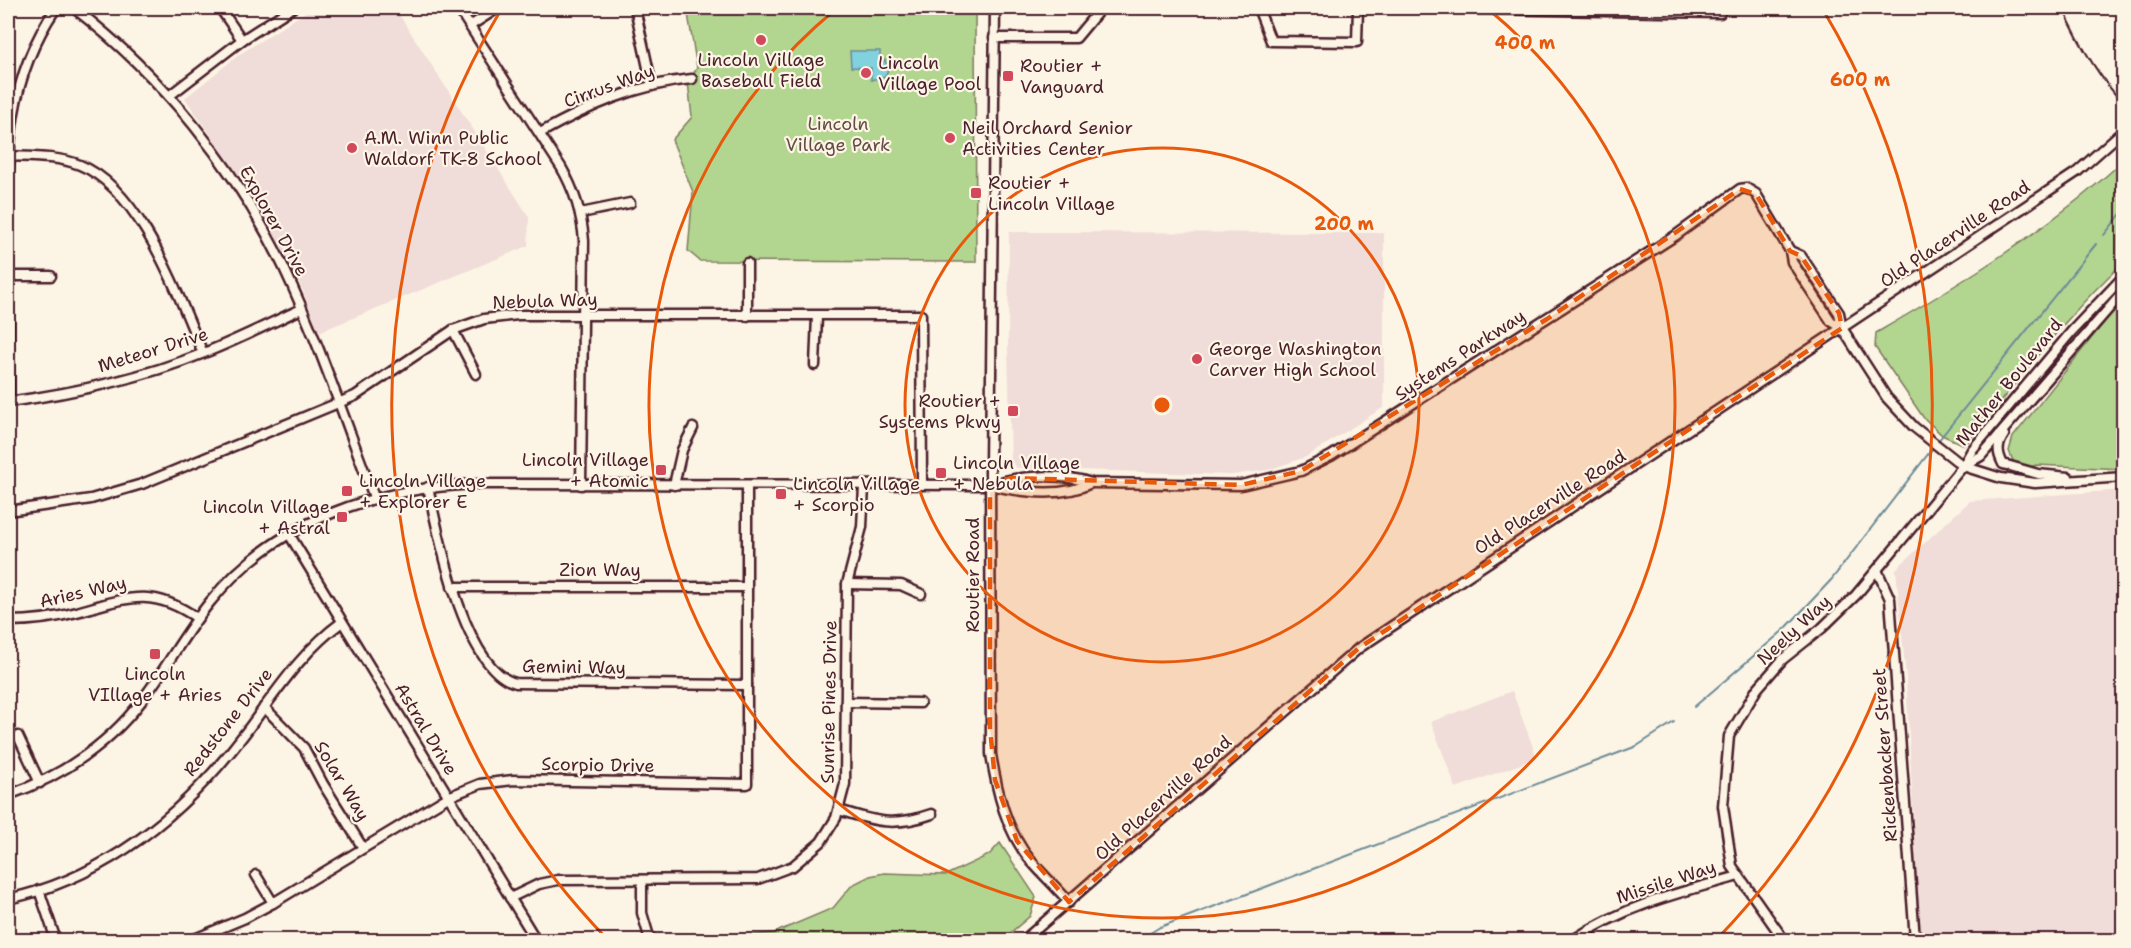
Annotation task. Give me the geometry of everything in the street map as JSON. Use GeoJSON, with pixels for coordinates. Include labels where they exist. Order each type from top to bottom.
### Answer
{"type":"FeatureCollection","features":[{"type":"Feature","properties":{"kind":"street"},"geometry":{"type":"LineString","coordinates":[[8,402],[9,132],[19,86],[32,50],[56,8]]}},
{"type":"Feature","properties":{"kind":"street","name":"Explorer Drive"},"geometry":{"type":"LineString","coordinates":[[74,8],[118,44],[169,96],[219,158],[245,198],[284,268],[374,497]]}},
{"type":"Feature","properties":{"kind":"street"},"geometry":{"type":"LineString","coordinates":[[220,8],[242,40]]}},
{"type":"Feature","properties":{"kind":"street"},"geometry":{"type":"LineString","coordinates":[[169,96],[242,40],[292,8]]}},
{"type":"Feature","properties":{"kind":"street"},"geometry":{"type":"LineString","coordinates":[[458,8],[540,133],[571,185],[580,213],[584,241],[581,484]]}},
{"type":"Feature","properties":{"kind":"street"},"geometry":{"type":"LineString","coordinates":[[470,26],[498,8]]}},
{"type":"Feature","properties":{"kind":"street"},"geometry":{"type":"LineString","coordinates":[[635,8],[652,86]]}},
{"type":"Feature","properties":{"kind":"street","name":"Routier Road"},"geometry":{"type":"LineString","coordinates":[[995,8],[990,728],[995,780],[1017,841],[1031,861],[1069,902]]}},
{"type":"Feature","properties":{"kind":"street"},"geometry":{"type":"LineString","coordinates":[[994,38],[1076,38],[1101,8]]}},
{"type":"Feature","properties":{"kind":"street"},"geometry":{"type":"LineString","coordinates":[[1258,8],[1271,41],[1357,42],[1358,8]]}},
{"type":"Feature","properties":{"kind":"street"},"geometry":{"type":"LineString","coordinates":[[1422,8],[1720,13],[1720,8]]}},
{"type":"Feature","properties":{"kind":"street","name":"Cirrus Way"},"geometry":{"type":"LineString","coordinates":[[540,133],[589,108],[652,86],[692,79]]}},
{"type":"Feature","properties":{"kind":"street","name":"Old Placerville Road"},"geometry":{"type":"LineString","coordinates":[[1024,940],[1359,648],[2077,172],[2124,130]]}},
{"type":"Feature","properties":{"kind":"street"},"geometry":{"type":"LineString","coordinates":[[8,156],[50,158],[71,162],[89,169],[107,183],[138,218],[158,253],[203,354]]}},
{"type":"Feature","properties":{"kind":"street","name":"Systems Parkway"},"geometry":{"type":"LineString","coordinates":[[8,795],[40,783],[77,762],[122,725],[147,695],[197,618],[234,575],[289,534],[337,510],[374,497],[428,487],[468,484],[990,485],[1012,478],[1076,478],[1090,483],[1241,485],[1301,471],[1331,456],[1675,236],[1740,189],[1746,188],[1756,194],[1790,250],[1792,262],[1831,321],[1842,328],[1887,398],[1926,436],[1963,466]]}},
{"type":"Feature","properties":{"kind":"street"},"geometry":{"type":"LineString","coordinates":[[580,213],[630,204]]}},
{"type":"Feature","properties":{"kind":"street"},"geometry":{"type":"LineString","coordinates":[[747,263],[747,316]]}},
{"type":"Feature","properties":{"kind":"street"},"geometry":{"type":"LineString","coordinates":[[8,276],[51,276]]}},
{"type":"Feature","properties":{"kind":"street","name":"Mather Boulevard"},"geometry":{"type":"LineString","coordinates":[[1963,466],[1972,450],[2072,331],[2124,276]]}},
{"type":"Feature","properties":{"kind":"street","name":"Mather Boulevard"},"geometry":{"type":"LineString","coordinates":[[1963,466],[1981,456],[2124,291]]}},
{"type":"Feature","properties":{"kind":"street","name":"Meteor Drive"},"geometry":{"type":"LineString","coordinates":[[8,402],[52,396],[135,376],[203,354],[301,309]]}},
{"type":"Feature","properties":{"kind":"street","name":"Nebula Way"},"geometry":{"type":"LineString","coordinates":[[8,511],[65,504],[117,492],[338,404],[372,387],[431,343],[453,330],[506,316],[921,315],[922,485]]}},
{"type":"Feature","properties":{"kind":"street"},"geometry":{"type":"LineString","coordinates":[[815,365],[817,316]]}},
{"type":"Feature","properties":{"kind":"street"},"geometry":{"type":"LineString","coordinates":[[453,330],[476,374]]}},
{"type":"Feature","properties":{"kind":"street"},"geometry":{"type":"LineString","coordinates":[[2029,399],[2001,440],[1999,456],[2003,464],[2038,474],[2095,478]]}},
{"type":"Feature","properties":{"kind":"street"},"geometry":{"type":"LineString","coordinates":[[674,485],[682,450],[693,428]]}},
{"type":"Feature","properties":{"kind":"street"},"geometry":{"type":"LineString","coordinates":[[1963,466],[2018,481],[2052,482],[2124,477]]}},
{"type":"Feature","properties":{"kind":"street","name":"Neely Way"},"geometry":{"type":"LineString","coordinates":[[1784,940],[1732,866],[1723,806],[1729,736],[1757,689],[1783,659],[1822,628],[1877,570],[1963,466]]}},
{"type":"Feature","properties":{"kind":"street","name":"Scorpio Drive"},"geometry":{"type":"LineString","coordinates":[[192,940],[273,903],[448,797],[480,784],[502,781],[747,784],[747,485]]}},
{"type":"Feature","properties":{"kind":"street","name":"Sunrise Pines Drive"},"geometry":{"type":"LineString","coordinates":[[510,898],[539,884],[558,880],[740,881],[776,874],[793,866],[815,849],[826,835],[839,810],[845,784],[847,584],[862,527],[864,486]]}},
{"type":"Feature","properties":{"kind":"street","name":"Gemini Way"},"geometry":{"type":"LineString","coordinates":[[428,487],[452,586],[477,644],[493,670],[507,681],[747,685]]}},
{"type":"Feature","properties":{"kind":"street","name":"Astral Drive"},"geometry":{"type":"LineString","coordinates":[[289,534],[536,940]]}},
{"type":"Feature","properties":{"kind":"street","name":"Rickenbacker Street"},"geometry":{"type":"LineString","coordinates":[[1877,570],[1890,599],[1915,940]]}},
{"type":"Feature","properties":{"kind":"street"},"geometry":{"type":"LineString","coordinates":[[847,584],[901,585],[921,594]]}},
{"type":"Feature","properties":{"kind":"street","name":"Zion Way"},"geometry":{"type":"LineString","coordinates":[[452,586],[747,587]]}},
{"type":"Feature","properties":{"kind":"street","name":"Aries Way"},"geometry":{"type":"LineString","coordinates":[[8,621],[59,616],[133,596],[163,599],[197,618]]}},
{"type":"Feature","properties":{"kind":"street","name":"Redstone Drive"},"geometry":{"type":"LineString","coordinates":[[8,899],[39,890],[93,868],[149,833],[212,774],[299,659],[342,622]]}},
{"type":"Feature","properties":{"kind":"street"},"geometry":{"type":"LineString","coordinates":[[846,702],[920,703]]}},
{"type":"Feature","properties":{"kind":"street","name":"Solar Way"},"geometry":{"type":"LineString","coordinates":[[264,707],[304,748],[323,784],[363,848]]}},
{"type":"Feature","properties":{"kind":"street"},"geometry":{"type":"LineString","coordinates":[[18,736],[40,783]]}},
{"type":"Feature","properties":{"kind":"street"},"geometry":{"type":"LineString","coordinates":[[839,810],[890,823],[915,820],[932,814]]}},
{"type":"Feature","properties":{"kind":"street"},"geometry":{"type":"LineString","coordinates":[[256,875],[273,903]]}},
{"type":"Feature","properties":{"kind":"street","name":"Missile Way"},"geometry":{"type":"LineString","coordinates":[[1572,940],[1603,921],[1648,901],[1739,876]]}},
{"type":"Feature","properties":{"kind":"street"},"geometry":{"type":"LineString","coordinates":[[642,880],[642,913],[650,940]]}},
{"type":"Feature","properties":{"kind":"street"},"geometry":{"type":"LineString","coordinates":[[39,890],[56,940]]}},
{"type":"Feature","properties":{"kind":"highlighted area"},"geometry":{"type":"Polygon","coordinates":[[[1740,189],[1756,194],[1790,251],[1801,256],[1839,313],[1842,328],[1359,648],[1069,902],[1017,841],[995,780],[990,728],[990,485],[1012,478],[1241,485],[1301,471],[1547,319],[1740,189]]]}},
{"type":"Feature","properties":{"kind":"shaded area","name":"A.M. Winn Public Waldorf TK-8 School"},"geometry":{"type":"Polygon","coordinates":[[[312,8],[395,8],[529,217],[528,246],[319,332],[302,288],[254,198],[185,98],[240,54],[312,8]]]}},
{"type":"Feature","properties":{"kind":"shaded area","name":"George Washington Carver High School"},"geometry":{"type":"Polygon","coordinates":[[[1009,232],[1384,233],[1384,407],[1306,457],[1268,470],[1232,475],[1017,468],[1011,461],[1008,347],[1009,232]]]}},
{"type":"Feature","properties":{"kind":"shaded area"},"geometry":{"type":"Polygon","coordinates":[[[2123,490],[2123,940],[1920,940],[1906,678],[1896,569],[1970,501],[2123,490]]]}},
{"type":"Feature","properties":{"kind":"shaded area"},"geometry":{"type":"Polygon","coordinates":[[[1512,691],[1537,758],[1456,788],[1431,722],[1512,691]]]}},
{"type":"Feature","properties":{"kind":"green space","name":"Lincoln Village Park"},"geometry":{"type":"Polygon","coordinates":[[[687,8],[975,8],[976,262],[700,261],[688,251],[693,192],[672,140],[692,117],[688,82],[697,68],[687,8]]]}},
{"type":"Feature","properties":{"kind":"green space"},"geometry":{"type":"Polygon","coordinates":[[[2123,161],[2123,263],[2062,326],[1964,445],[1942,435],[1923,417],[1875,347],[1876,333],[2004,254],[2065,210],[2123,161]]]}},
{"type":"Feature","properties":{"kind":"green space"},"geometry":{"type":"Polygon","coordinates":[[[2123,301],[2123,469],[2036,465],[2031,467],[2014,463],[2009,451],[2013,437],[2123,301]]]}},
{"type":"Feature","properties":{"kind":"green space"},"geometry":{"type":"Polygon","coordinates":[[[1000,843],[1036,897],[1030,916],[1002,940],[731,940],[732,937],[774,933],[833,908],[852,885],[870,876],[884,873],[946,875],[989,855],[1000,843]]]}},
{"type":"Feature","properties":{"kind":"water"},"geometry":{"type":"Polygon","coordinates":[[[850,51],[880,51],[880,65],[885,60],[888,70],[885,76],[871,80],[871,68],[851,67],[850,51]]]}},
{"type":"Feature","properties":{"kind":"waterway"},"geometry":{"type":"LineString","coordinates":[[2104,235],[2124,210]]}},
{"type":"Feature","properties":{"kind":"waterway"},"geometry":{"type":"LineString","coordinates":[[1694,707],[1785,629],[1832,579],[1942,436],[2096,244]]}},
{"type":"Feature","properties":{"kind":"waterway"},"geometry":{"type":"LineString","coordinates":[[1139,940],[1160,927],[1637,746],[1674,722]]}},
{"type":"Feature","properties":{"kind":"railway"},"geometry":{"type":"LineString","coordinates":[[2063,8],[2089,58],[2124,104]]}},
{"type":"Feature","properties":{"kind":"place","name":"Lincoln Village Baseball Field"},"geometry":{"type":"Point","coordinates":[761,40]}},
{"type":"Feature","properties":{"kind":"place","name":"Lincoln Village Pool"},"geometry":{"type":"Point","coordinates":[866,73]}},
{"type":"Feature","properties":{"kind":"place","name":"Routier + Vanguard"},"geometry":{"type":"Point","coordinates":[1008,76]}},
{"type":"Feature","properties":{"kind":"place","name":"Neil Orchard Senior Activities Center"},"geometry":{"type":"Point","coordinates":[950,138]}},
{"type":"Feature","properties":{"kind":"place","name":"A.M. Winn Public Waldorf TK-8 School"},"geometry":{"type":"Point","coordinates":[352,148]}},
{"type":"Feature","properties":{"kind":"place","name":"Routier + Lincoln Village"},"geometry":{"type":"Point","coordinates":[976,193]}},
{"type":"Feature","properties":{"kind":"place","name":"George Washington Carver High School"},"geometry":{"type":"Point","coordinates":[1197,359]}},
{"type":"Feature","properties":{"kind":"place","name":"Routier + Systems Pkwy"},"geometry":{"type":"Point","coordinates":[1013,411]}},
{"type":"Feature","properties":{"kind":"place","name":"Lincoln Village + Atomic"},"geometry":{"type":"Point","coordinates":[661,470]}},
{"type":"Feature","properties":{"kind":"place","name":"Lincoln Village + Nebula"},"geometry":{"type":"Point","coordinates":[941,473]}},
{"type":"Feature","properties":{"kind":"place","name":"Lincoln Village + Explorer E"},"geometry":{"type":"Point","coordinates":[347,491]}},
{"type":"Feature","properties":{"kind":"place","name":"Lincoln Village + Scorpio"},"geometry":{"type":"Point","coordinates":[781,494]}},
{"type":"Feature","properties":{"kind":"place","name":"Lincoln Village + Astral"},"geometry":{"type":"Point","coordinates":[342,517]}},
{"type":"Feature","properties":{"kind":"place","name":"Lincoln VIllage + Aries"},"geometry":{"type":"Point","coordinates":[155,654]}}]}
